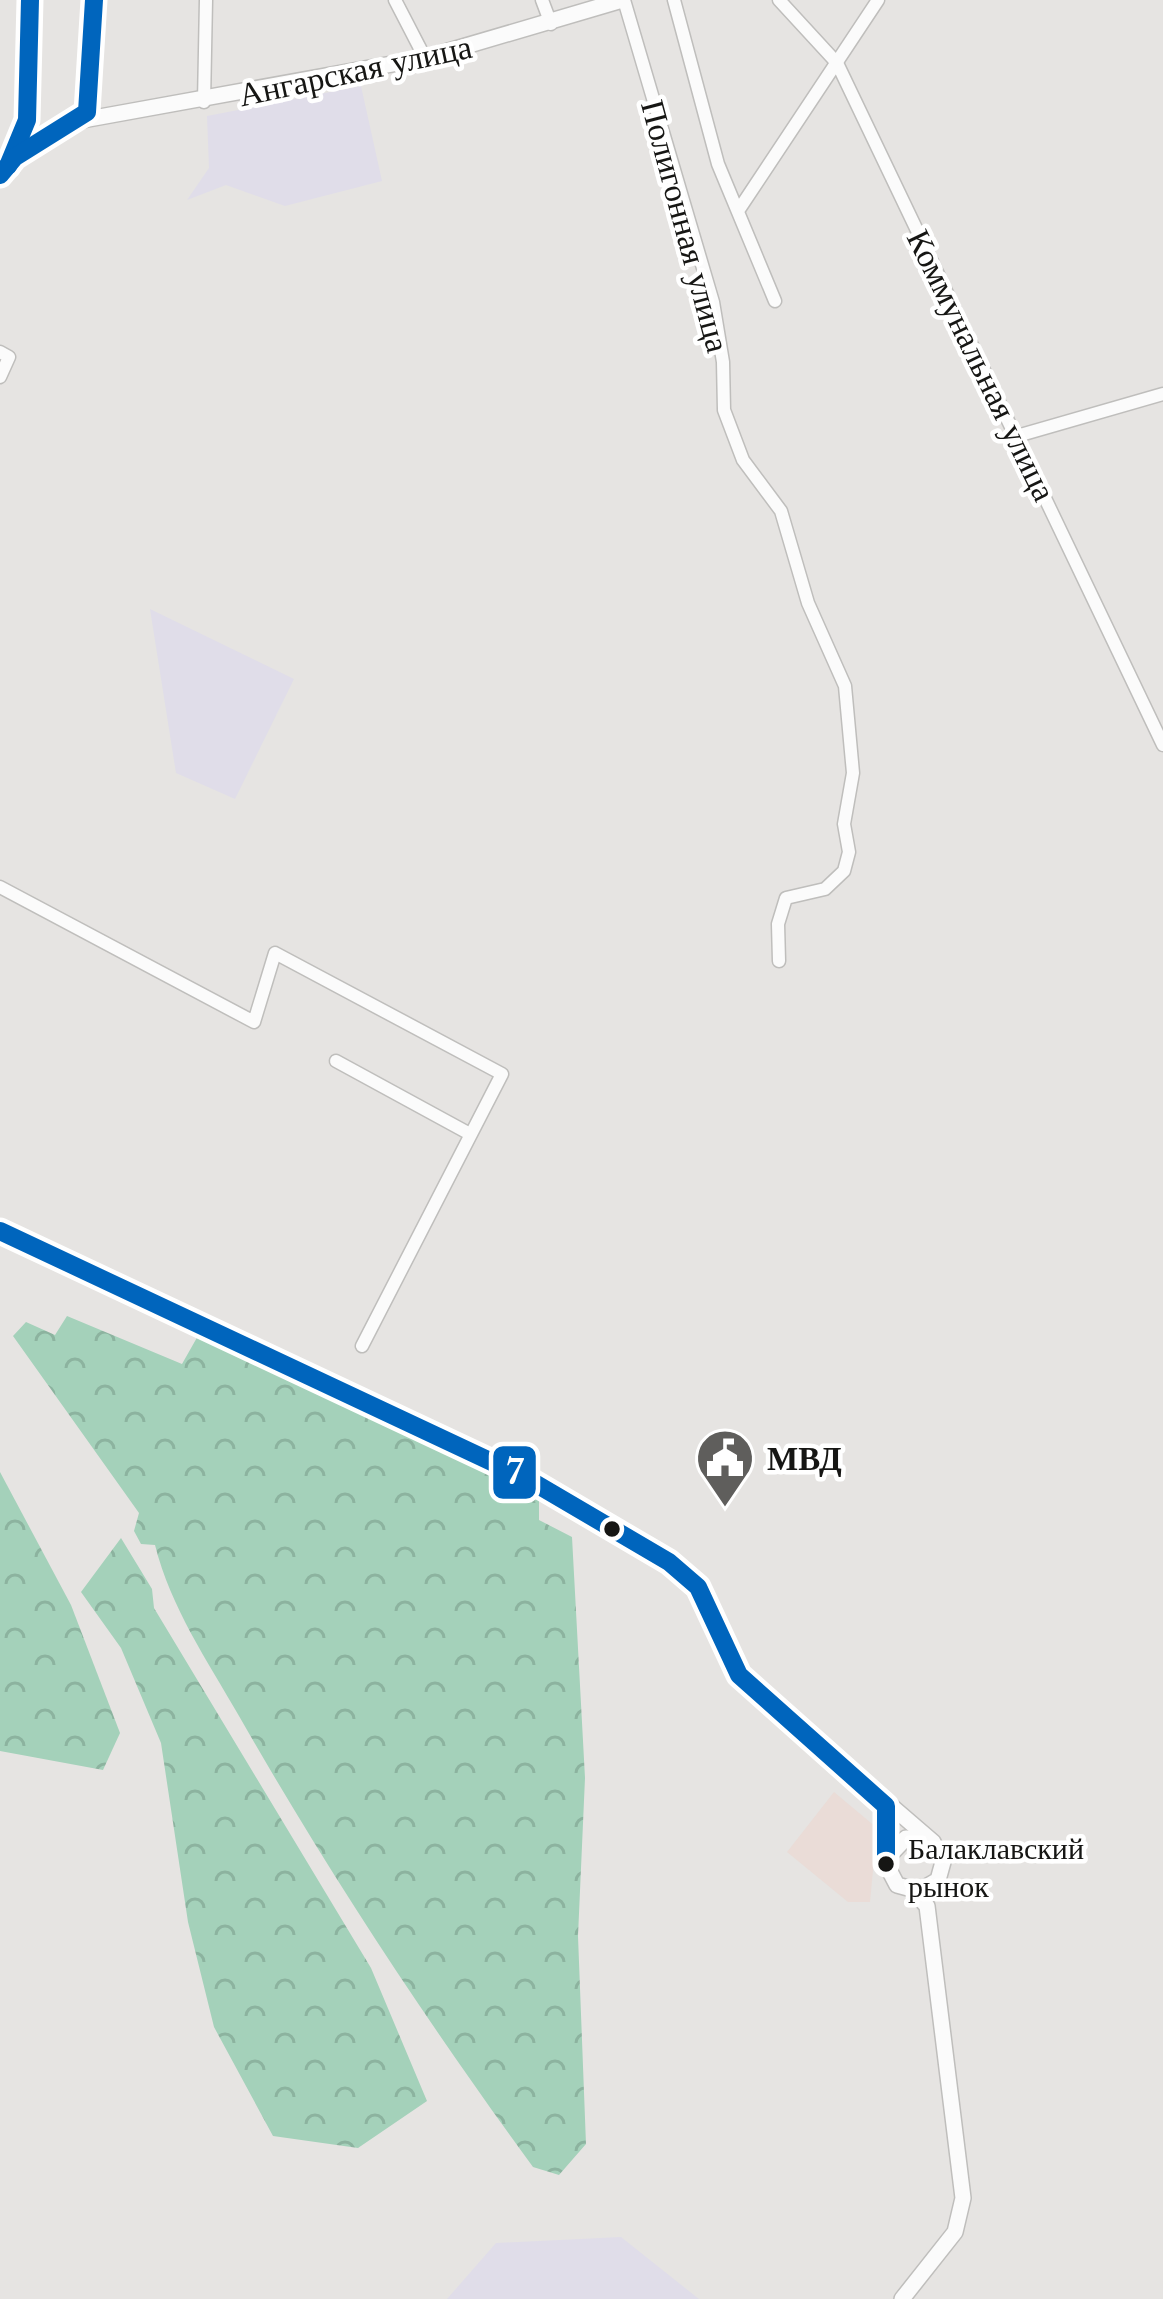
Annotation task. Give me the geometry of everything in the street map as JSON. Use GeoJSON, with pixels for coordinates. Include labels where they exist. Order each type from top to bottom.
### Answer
{"type":"FeatureCollection","features":[{"type":"Feature","properties":{"kind":"main road"},"geometry":{"type":"LineString","coordinates":[[0,175],[15,157],[27,120],[30,0]]}},
{"type":"Feature","properties":{"kind":"main road"},"geometry":{"type":"LineString","coordinates":[[86,112],[94,0]]}},
{"type":"Feature","properties":{"kind":"main road","name":"Ангарская улица"},"geometry":{"type":"LineString","coordinates":[[15,157],[86,112],[105,118],[425,58],[623,0]]}},
{"type":"Feature","properties":{"kind":"main road"},"geometry":{"type":"LineString","coordinates":[[27,120],[30,130],[47,136]]}},
{"type":"Feature","properties":{"kind":"main road"},"geometry":{"type":"LineString","coordinates":[[0,1231],[526,1478],[669,1562],[698,1587],[739,1675],[932,1842],[942,1854],[943,1869],[930,1887],[926,1906],[963,2198],[955,2231],[902,2299]]}},
{"type":"Feature","properties":{"kind":"main road"},"geometry":{"type":"LineString","coordinates":[[886,1806],[886,1861],[893,1881],[913,1891],[926,1906]]}},
{"type":"Feature","properties":{"kind":"main road"},"geometry":{"type":"LineString","coordinates":[[886,1861],[906,1838],[932,1842]]}},
{"type":"Feature","properties":{"kind":"main road"},"geometry":{"type":"LineString","coordinates":[[913,1891],[930,1887]]}},
{"type":"Feature","properties":{"kind":"street"},"geometry":{"type":"LineString","coordinates":[[204,102],[206,0]]}},
{"type":"Feature","properties":{"kind":"street"},"geometry":{"type":"LineString","coordinates":[[395,0],[425,58]]}},
{"type":"Feature","properties":{"kind":"street"},"geometry":{"type":"LineString","coordinates":[[542,0],[551,24]]}},
{"type":"Feature","properties":{"kind":"street","name":"Полигонная улица"},"geometry":{"type":"LineString","coordinates":[[623,0],[712,302],[723,362],[724,410],[743,460],[781,512],[808,603],[845,686],[853,772],[844,824],[849,852],[844,871],[825,890],[786,898],[778,924],[778,961]]}},
{"type":"Feature","properties":{"kind":"street","name":"Полигонная улица"},"geometry":{"type":"LineString","coordinates":[[674,0],[718,164],[775,301]]}},
{"type":"Feature","properties":{"kind":"street","name":"Коммунальная улица"},"geometry":{"type":"LineString","coordinates":[[779,0],[837,63],[1163,745]]}},
{"type":"Feature","properties":{"kind":"street","name":"Полигонная улица"},"geometry":{"type":"LineString","coordinates":[[740,208],[878,0]]}},
{"type":"Feature","properties":{"kind":"street"},"geometry":{"type":"LineString","coordinates":[[0,352],[9,357],[0,377]]}},
{"type":"Feature","properties":{"kind":"street"},"geometry":{"type":"LineString","coordinates":[[1017,436],[1163,394]]}},
{"type":"Feature","properties":{"kind":"street"},"geometry":{"type":"LineString","coordinates":[[0,887],[254,1022],[275,953],[502,1073],[362,1346]]}},
{"type":"Feature","properties":{"kind":"street"},"geometry":{"type":"LineString","coordinates":[[336,1060],[470,1134]]}},
{"type":"Feature","properties":{"kind":"shaded area"},"geometry":{"type":"Polygon","coordinates":[[[361,86],[382,181],[285,206],[226,185],[187,200],[209,168],[207,116],[361,86]]]}},
{"type":"Feature","properties":{"kind":"shaded area"},"geometry":{"type":"Polygon","coordinates":[[[150,609],[294,679],[235,799],[176,773],[150,609]]]}},
{"type":"Feature","properties":{"kind":"shaded area","name":"Балаклавский рынок"},"geometry":{"type":"Polygon","coordinates":[[[834,1792],[877,1828],[870,1902],[848,1902],[787,1852],[834,1792]]]}},
{"type":"Feature","properties":{"kind":"shaded area"},"geometry":{"type":"Polygon","coordinates":[[[621,2237],[699,2299],[447,2299],[496,2243],[621,2237]]]}},
{"type":"Feature","properties":{"kind":"green space"},"geometry":{"type":"Polygon","coordinates":[[[67,1316],[182,1364],[199,1334],[539,1493],[539,1520],[572,1537],[585,1778],[578,1936],[586,2144],[559,2175],[533,2167],[380,1946],[203,1654],[170,1590],[155,1545],[141,1544],[134,1531],[139,1513],[13,1336],[26,1322],[55,1335],[67,1316]]]}},
{"type":"Feature","properties":{"kind":"green space"},"geometry":{"type":"Polygon","coordinates":[[[0,1472],[71,1605],[120,1733],[103,1770],[0,1751],[0,1472]]]}},
{"type":"Feature","properties":{"kind":"green space"},"geometry":{"type":"Polygon","coordinates":[[[121,1538],[152,1589],[154,1608],[371,1968],[427,2101],[358,2148],[273,2136],[214,2027],[188,1922],[161,1743],[121,1648],[81,1592],[121,1538]]]}},
{"type":"Feature","properties":{"kind":"transit line","name":"7"},"geometry":{"type":"LineString","coordinates":[[8,166],[27,120],[30,0]]}},
{"type":"Feature","properties":{"kind":"transit line","name":"7"},"geometry":{"type":"LineString","coordinates":[[0,175],[15,157],[87,112],[94,0]]}},
{"type":"Feature","properties":{"kind":"transit line","name":"7"},"geometry":{"type":"LineString","coordinates":[[0,1231],[526,1478],[669,1562],[698,1587],[739,1675],[886,1806],[886,1864]]}},
{"type":"Feature","properties":{"kind":"place","name":"МВД"},"geometry":{"type":"Point","coordinates":[725,1509]}},
{"type":"Feature","properties":{"kind":"place","name":"Балаклавский рынок"},"geometry":{"type":"Point","coordinates":[886,1864]}}]}
